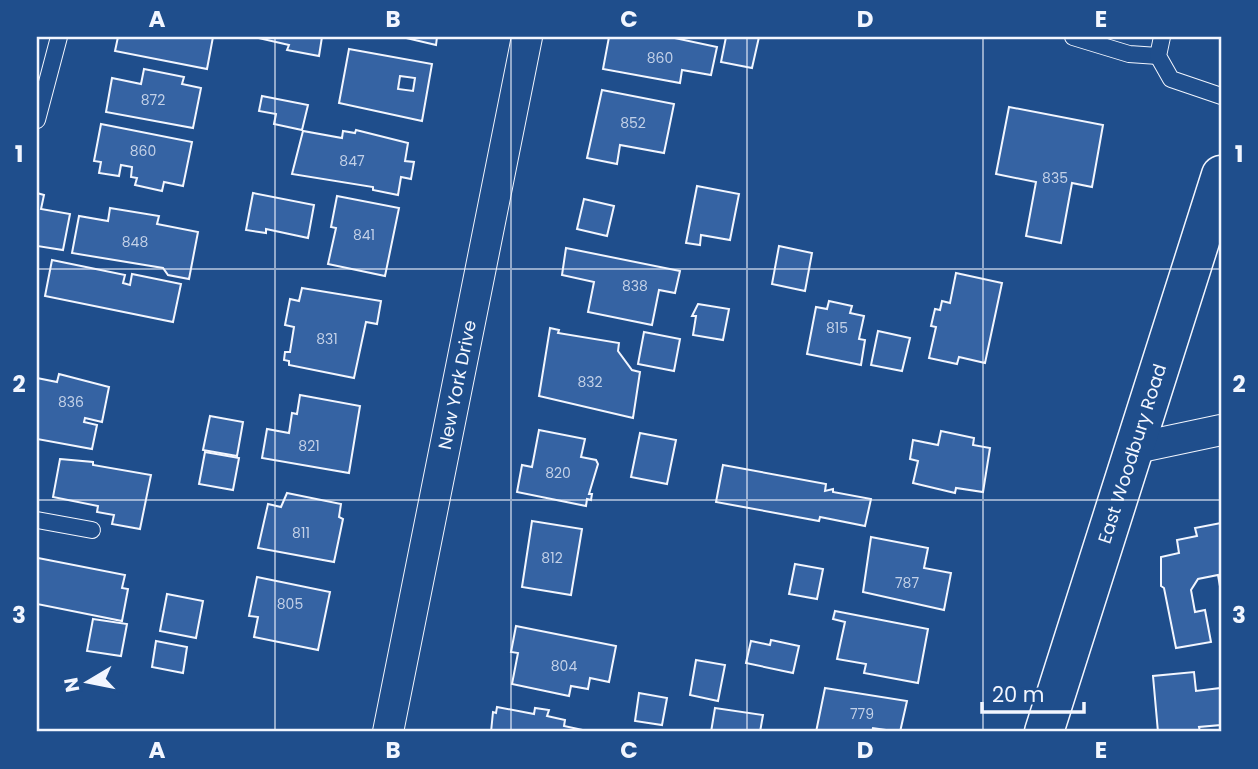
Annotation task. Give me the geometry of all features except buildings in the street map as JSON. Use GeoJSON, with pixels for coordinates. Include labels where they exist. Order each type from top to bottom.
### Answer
{"type":"FeatureCollection","features":[{"type":"Feature","properties":{"kind":"main road","name":"East Woodbury Road"},"geometry":{"type":"LineString","coordinates":[[1044,732],[1221,175]]}},
{"type":"Feature","properties":{"kind":"street","name":"New York Drive"},"geometry":{"type":"LineString","coordinates":[[388,732],[527,37]]}},
{"type":"Feature","properties":{"kind":"street"},"geometry":{"type":"LineString","coordinates":[[1136,448],[1221,430]]}},
{"type":"Feature","properties":{"kind":"lane"},"geometry":{"type":"LineString","coordinates":[[37,120],[59,37]]}},
{"type":"Feature","properties":{"kind":"lane"},"geometry":{"type":"LineString","coordinates":[[1073,37],[1129,54],[1158,56]]}},
{"type":"Feature","properties":{"kind":"lane"},"geometry":{"type":"LineString","coordinates":[[1162,37],[1158,56],[1171,79],[1221,96]]}},
{"type":"Feature","properties":{"kind":"lane"},"geometry":{"type":"LineString","coordinates":[[37,520],[92,530]]}}]}
